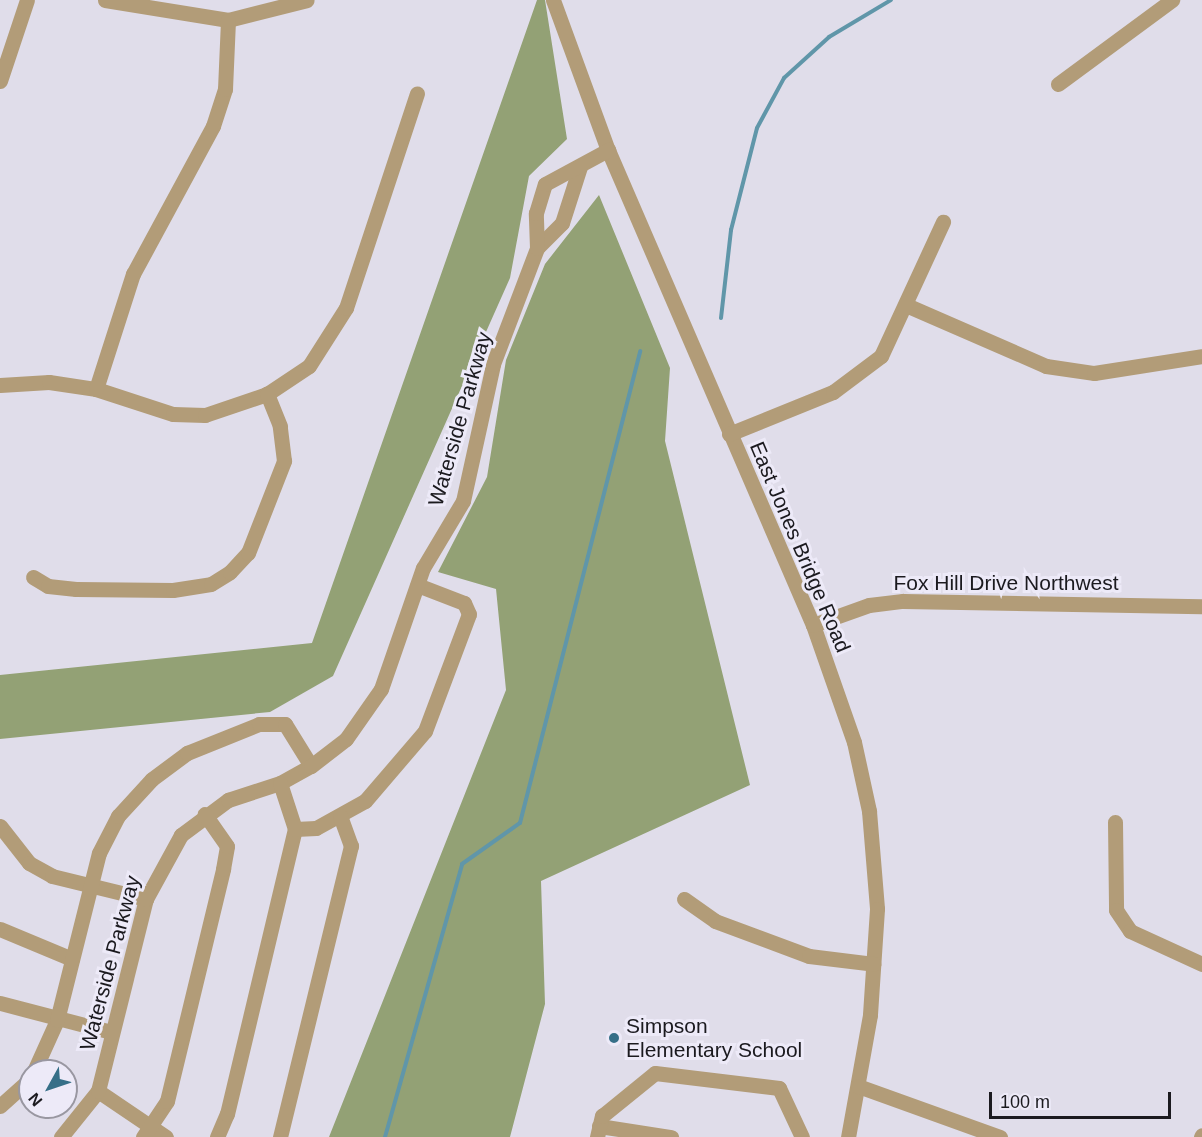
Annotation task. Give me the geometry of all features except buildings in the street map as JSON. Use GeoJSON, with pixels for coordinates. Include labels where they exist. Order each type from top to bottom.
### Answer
{"type":"FeatureCollection","features":[{"type":"Feature","properties":{"kind":"street"},"geometry":{"type":"LineString","coordinates":[[0,81],[27,0]]}},
{"type":"Feature","properties":{"kind":"street"},"geometry":{"type":"LineString","coordinates":[[105,0],[228,20],[307,0]]}},
{"type":"Feature","properties":{"kind":"street","name":"East Jones Bridge Road"},"geometry":{"type":"LineString","coordinates":[[553,0],[608,150],[813,625],[854,742],[869,811],[877,909],[874,964],[849,1137]]}},
{"type":"Feature","properties":{"kind":"street"},"geometry":{"type":"LineString","coordinates":[[1058,84],[1172,0]]}},
{"type":"Feature","properties":{"kind":"street"},"geometry":{"type":"LineString","coordinates":[[96,389],[133,274],[213,126],[225,89],[228,20]]}},
{"type":"Feature","properties":{"kind":"street"},"geometry":{"type":"LineString","coordinates":[[0,385],[49,382],[96,389],[139,405],[195,415],[267,394],[309,366],[346,308],[417,93]]}},
{"type":"Feature","properties":{"kind":"street","name":"Waterside Parkway"},"geometry":{"type":"LineString","coordinates":[[61,1137],[98,1091],[146,899],[181,835],[205,814],[228,800],[280,783],[311,766],[363,719],[381,689],[417,585],[463,501],[493,364],[537,248],[536,213],[544,184],[562,171],[580,167],[608,150]]}},
{"type":"Feature","properties":{"kind":"street","name":"Waterside Parkway"},"geometry":{"type":"LineString","coordinates":[[537,248],[562,223],[580,167]]}},
{"type":"Feature","properties":{"kind":"street"},"geometry":{"type":"LineString","coordinates":[[536,213],[562,223]]}},
{"type":"Feature","properties":{"kind":"street"},"geometry":{"type":"LineString","coordinates":[[729,434],[833,392],[881,356],[943,222]]}},
{"type":"Feature","properties":{"kind":"street"},"geometry":{"type":"LineString","coordinates":[[906,304],[1046,366],[1094,373],[1202,356]]}},
{"type":"Feature","properties":{"kind":"street"},"geometry":{"type":"LineString","coordinates":[[33,577],[48,586],[76,589],[173,590],[211,584],[230,572],[248,553],[284,460],[280,426],[267,394]]}},
{"type":"Feature","properties":{"kind":"street"},"geometry":{"type":"LineString","coordinates":[[295,829],[316,828],[340,816],[397,770],[443,696],[469,614],[464,603],[417,585]]}},
{"type":"Feature","properties":{"kind":"street","name":"Fox Hill Drive Northwest"},"geometry":{"type":"LineString","coordinates":[[813,625],[869,605],[903,601],[1202,606]]}},
{"type":"Feature","properties":{"kind":"street"},"geometry":{"type":"LineString","coordinates":[[39,1059],[57,1020],[89,887],[118,816],[152,779],[187,753],[259,724],[285,724],[311,766]]}},
{"type":"Feature","properties":{"kind":"street"},"geometry":{"type":"LineString","coordinates":[[217,1137],[227,1114],[295,829],[280,783]]}},
{"type":"Feature","properties":{"kind":"street"},"geometry":{"type":"LineString","coordinates":[[147,1132],[167,1101],[223,869],[227,846],[205,814]]}},
{"type":"Feature","properties":{"kind":"street"},"geometry":{"type":"LineString","coordinates":[[280,1137],[351,846],[340,816]]}},
{"type":"Feature","properties":{"kind":"street"},"geometry":{"type":"LineString","coordinates":[[1114,822],[1116,910],[1130,931],[1202,964]]}},
{"type":"Feature","properties":{"kind":"street"},"geometry":{"type":"LineString","coordinates":[[0,826],[30,862],[89,887],[146,899]]}},
{"type":"Feature","properties":{"kind":"street"},"geometry":{"type":"LineString","coordinates":[[684,899],[715,921],[809,956],[874,964]]}},
{"type":"Feature","properties":{"kind":"street"},"geometry":{"type":"LineString","coordinates":[[0,929],[72,959]]}},
{"type":"Feature","properties":{"kind":"street"},"geometry":{"type":"LineString","coordinates":[[0,1003],[57,1020],[111,1032]]}},
{"type":"Feature","properties":{"kind":"street"},"geometry":{"type":"LineString","coordinates":[[670,1137],[598,1132],[620,1099],[655,1073],[779,1088],[790,1101],[802,1137]]}},
{"type":"Feature","properties":{"kind":"street"},"geometry":{"type":"LineString","coordinates":[[858,1086],[1000,1137]]}},
{"type":"Feature","properties":{"kind":"street"},"geometry":{"type":"LineString","coordinates":[[0,1106],[18,1090]]}},
{"type":"Feature","properties":{"kind":"street"},"geometry":{"type":"LineString","coordinates":[[98,1091],[147,1132],[166,1137]]}},
{"type":"Feature","properties":{"kind":"green space"},"geometry":{"type":"Polygon","coordinates":[[[537,0],[545,0],[567,139],[529,176],[510,278],[333,676],[270,712],[0,739],[0,675],[312,643],[537,0]]]}},
{"type":"Feature","properties":{"kind":"green space"},"geometry":{"type":"Polygon","coordinates":[[[599,195],[670,368],[665,441],[750,785],[541,881],[545,1004],[510,1137],[329,1137],[506,690],[496,589],[438,572],[487,477],[506,360],[545,264],[599,195]]]}},
{"type":"Feature","properties":{"kind":"waterway"},"geometry":{"type":"LineString","coordinates":[[721,318],[731,230],[757,128],[784,78],[829,37],[891,0]]}},
{"type":"Feature","properties":{"kind":"waterway"},"geometry":{"type":"LineString","coordinates":[[385,1137],[462,864],[520,823],[640,351]]}},
{"type":"Feature","properties":{"kind":"place","name":"Simpson Elementary School"},"geometry":{"type":"Point","coordinates":[614,1038]}}]}
